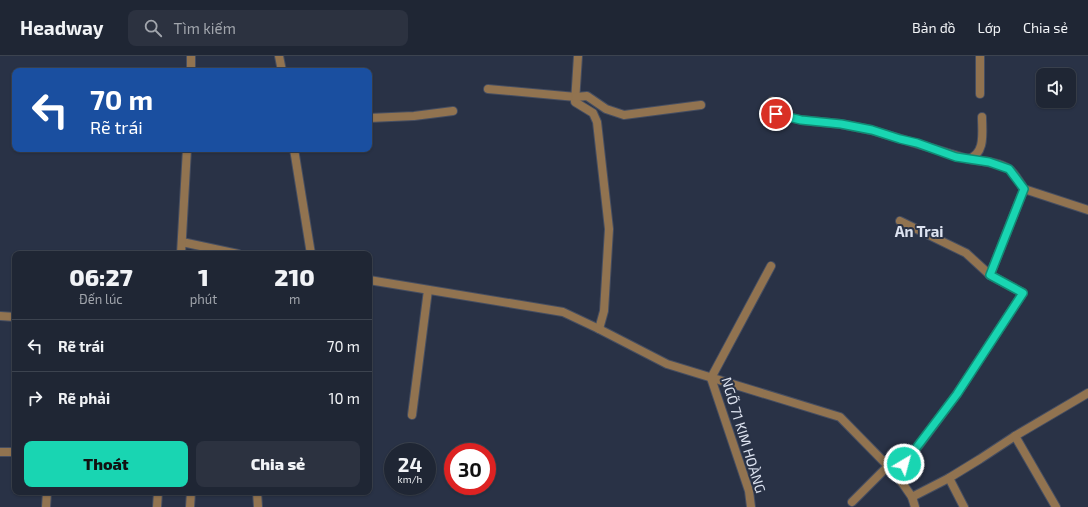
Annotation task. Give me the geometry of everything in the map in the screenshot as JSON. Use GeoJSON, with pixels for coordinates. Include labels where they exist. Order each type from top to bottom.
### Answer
{"type":"FeatureCollection","features":[{"type":"Feature","properties":{"kind":"street"},"geometry":{"type":"LineString","coordinates":[[191,56],[191,68]]}},
{"type":"Feature","properties":{"kind":"street"},"geometry":{"type":"LineString","coordinates":[[279,56],[281,68]]}},
{"type":"Feature","properties":{"kind":"street"},"geometry":{"type":"LineString","coordinates":[[578,56],[575,102],[593,113],[597,122],[609,229],[604,311],[599,329]]}},
{"type":"Feature","properties":{"kind":"street"},"geometry":{"type":"LineString","coordinates":[[980,56],[980,94]]}},
{"type":"Feature","properties":{"kind":"street"},"geometry":{"type":"LineString","coordinates":[[488,89],[576,97],[587,96],[606,108],[624,115],[701,105]]}},
{"type":"Feature","properties":{"kind":"street"},"geometry":{"type":"LineString","coordinates":[[772,101],[776,114],[801,120],[841,124],[872,130],[968,159],[989,162],[1009,169],[1024,189],[1088,210]]}},
{"type":"Feature","properties":{"kind":"street"},"geometry":{"type":"LineString","coordinates":[[372,118],[414,116],[453,111]]}},
{"type":"Feature","properties":{"kind":"street"},"geometry":{"type":"LineString","coordinates":[[968,159],[975,157],[979,152],[982,142],[982,117]]}},
{"type":"Feature","properties":{"kind":"street"},"geometry":{"type":"LineString","coordinates":[[181,251],[188,152]]}},
{"type":"Feature","properties":{"kind":"street"},"geometry":{"type":"LineString","coordinates":[[294,152],[311,251]]}},
{"type":"Feature","properties":{"kind":"street"},"geometry":{"type":"LineString","coordinates":[[990,275],[1024,189]]}},
{"type":"Feature","properties":{"kind":"street"},"geometry":{"type":"LineString","coordinates":[[896,476],[957,394],[1023,293],[990,275],[966,253],[900,220]]}},
{"type":"Feature","properties":{"kind":"street"},"geometry":{"type":"LineString","coordinates":[[182,242],[203,250]]}},
{"type":"Feature","properties":{"kind":"street","name":"NGÕ 71 KIM HOÀNG"},"geometry":{"type":"LineString","coordinates":[[751,507],[749,491],[711,378],[771,266]]}},
{"type":"Feature","properties":{"kind":"street"},"geometry":{"type":"LineString","coordinates":[[372,281],[563,312],[667,364],[840,417],[888,466],[912,497],[915,507]]}},
{"type":"Feature","properties":{"kind":"street"},"geometry":{"type":"LineString","coordinates":[[412,415],[428,290]]}},
{"type":"Feature","properties":{"kind":"street"},"geometry":{"type":"LineString","coordinates":[[0,316],[12,317]]}},
{"type":"Feature","properties":{"kind":"street"},"geometry":{"type":"LineString","coordinates":[[912,497],[949,478],[1015,436],[1088,393]]}},
{"type":"Feature","properties":{"kind":"street"},"geometry":{"type":"LineString","coordinates":[[1015,436],[1056,507]]}},
{"type":"Feature","properties":{"kind":"street"},"geometry":{"type":"LineString","coordinates":[[0,452],[12,452]]}},
{"type":"Feature","properties":{"kind":"street"},"geometry":{"type":"LineString","coordinates":[[852,502],[888,466]]}},
{"type":"Feature","properties":{"kind":"street"},"geometry":{"type":"LineString","coordinates":[[949,478],[964,507]]}},
{"type":"Feature","properties":{"kind":"street"},"geometry":{"type":"LineString","coordinates":[[46,507],[47,495]]}},
{"type":"Feature","properties":{"kind":"street"},"geometry":{"type":"LineString","coordinates":[[157,507],[158,495]]}},
{"type":"Feature","properties":{"kind":"street"},"geometry":{"type":"LineString","coordinates":[[190,507],[191,495]]}},
{"type":"Feature","properties":{"kind":"street"},"geometry":{"type":"LineString","coordinates":[[257,495],[258,507]]}},
{"type":"Feature","properties":{"kind":"district","name":"An Trai"},"geometry":{"type":"Point","coordinates":[919,231]}},
{"type":"Feature","properties":{"kind":"route"},"geometry":{"type":"LineString","coordinates":[[776,114],[801,120],[841,124],[872,130],[917,143],[956,157],[989,162],[1009,169],[1024,189],[990,275],[1023,293],[957,394],[904,464]]}}]}
